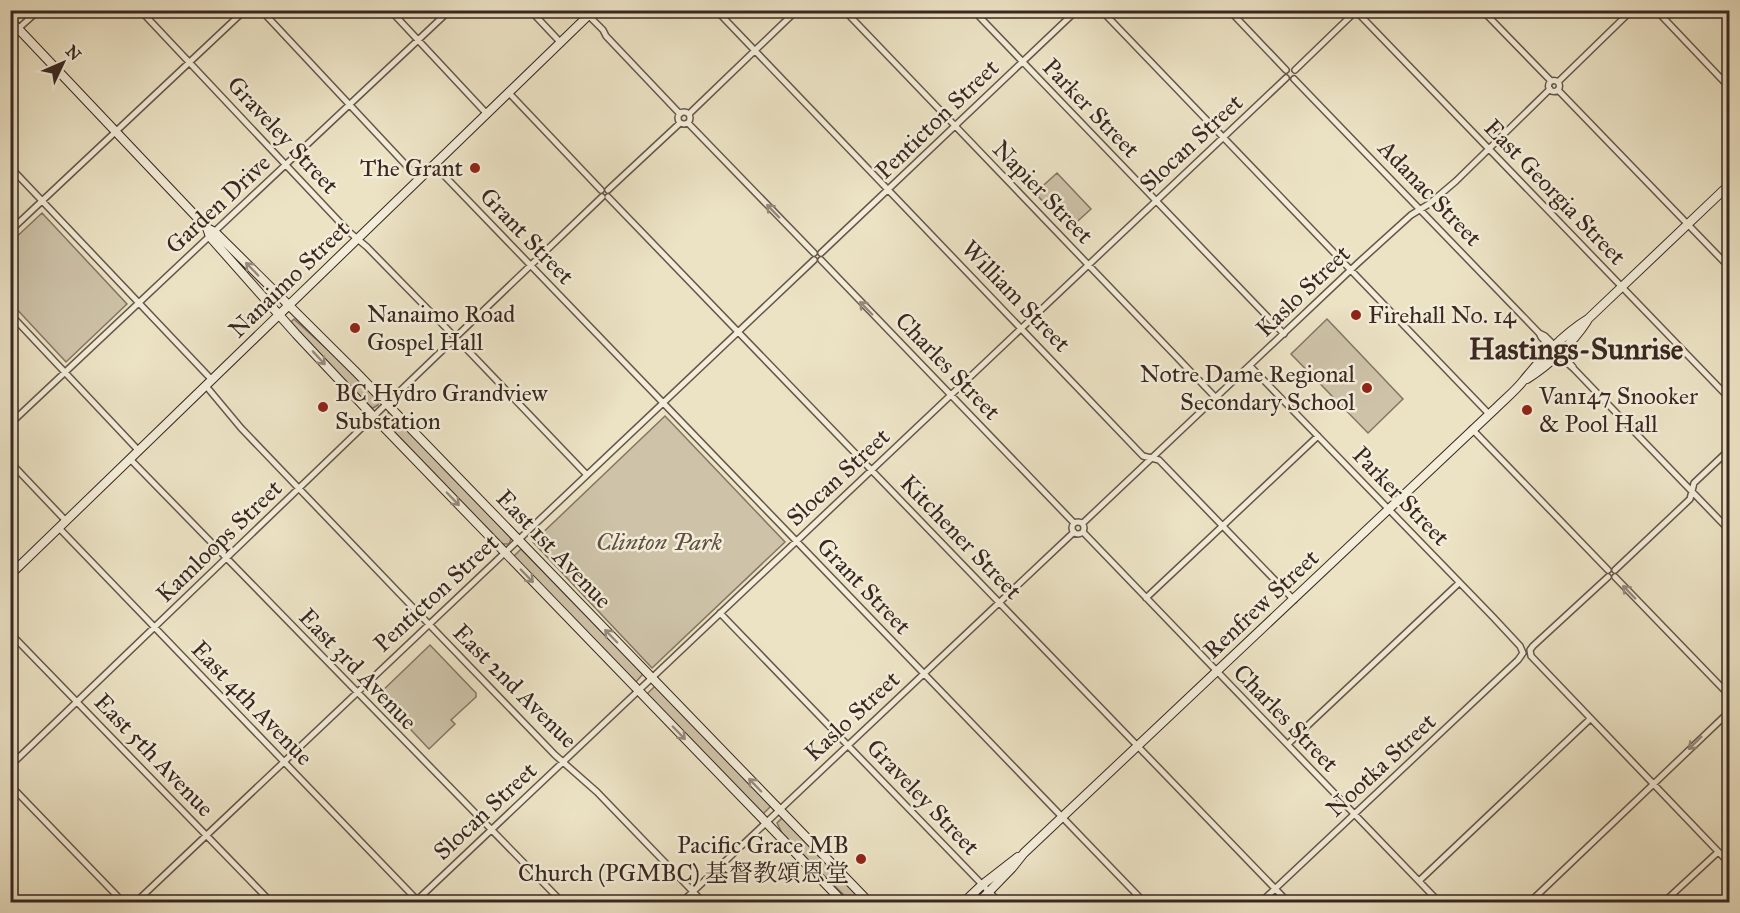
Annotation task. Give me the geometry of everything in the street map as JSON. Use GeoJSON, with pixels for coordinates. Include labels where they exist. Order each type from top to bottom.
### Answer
{"type":"FeatureCollection","features":[{"type":"Feature","properties":{"kind":"main road","name":"Nanaimo Street"},"geometry":{"type":"LineString","coordinates":[[10,575],[592,13]]}},
{"type":"Feature","properties":{"kind":"main road","name":"East 1st Avenue"},"geometry":{"type":"LineString","coordinates":[[10,20],[207,228],[279,315],[374,416],[843,903]]}},
{"type":"Feature","properties":{"kind":"main road","name":"Renfrew Street"},"geometry":{"type":"LineString","coordinates":[[979,903],[1024,853],[1061,817],[1523,382],[1539,372],[1575,327],[1588,319],[1730,184]]}},
{"type":"Feature","properties":{"kind":"main road","name":"East 1st Avenue"},"geometry":{"type":"LineString","coordinates":[[212,234],[387,403],[869,903]]}},
{"type":"Feature","properties":{"kind":"main road","name":"Renfrew Street"},"geometry":{"type":"LineString","coordinates":[[964,903],[1007,864],[1024,853]]}},
{"type":"Feature","properties":{"kind":"street"},"geometry":{"type":"LineString","coordinates":[[10,36],[39,10]]}},
{"type":"Feature","properties":{"kind":"street","name":"Graveley Street"},"geometry":{"type":"LineString","coordinates":[[140,10],[348,231],[358,238],[454,336]]}},
{"type":"Feature","properties":{"kind":"street"},"geometry":{"type":"LineString","coordinates":[[10,231],[244,10]]}},
{"type":"Feature","properties":{"kind":"street"},"geometry":{"type":"LineString","coordinates":[[261,10],[419,179]]}},
{"type":"Feature","properties":{"kind":"street"},"geometry":{"type":"LineString","coordinates":[[390,10],[487,114]]}},
{"type":"Feature","properties":{"kind":"street","name":"Garden Drive"},"geometry":{"type":"LineString","coordinates":[[10,424],[450,10]]}},
{"type":"Feature","properties":{"kind":"street"},"geometry":{"type":"LineString","coordinates":[[530,10],[561,43]]}},
{"type":"Feature","properties":{"kind":"street","name":"William Street"},"geometry":{"type":"LineString","coordinates":[[717,10],[1143,456],[1159,460],[1294,600]]}},
{"type":"Feature","properties":{"kind":"street"},"geometry":{"type":"LineString","coordinates":[[688,123],[689,114],[797,10]]}},
{"type":"Feature","properties":{"kind":"street","name":"Napier Street"},"geometry":{"type":"LineString","coordinates":[[844,10],[1216,398]]}},
{"type":"Feature","properties":{"kind":"street","name":"Parker Street"},"geometry":{"type":"LineString","coordinates":[[973,10],[1284,334]]}},
{"type":"Feature","properties":{"kind":"street","name":"Penticton Street"},"geometry":{"type":"LineString","coordinates":[[821,253],[1077,10]]}},
{"type":"Feature","properties":{"kind":"street"},"geometry":{"type":"LineString","coordinates":[[1101,10],[1489,414]]}},
{"type":"Feature","properties":{"kind":"street"},"geometry":{"type":"LineString","coordinates":[[1229,10],[1286,70],[1286,78],[1294,79],[1296,74],[1294,70]]}},
{"type":"Feature","properties":{"kind":"street"},"geometry":{"type":"LineString","coordinates":[[1482,10],[1551,81],[1558,82]]}},
{"type":"Feature","properties":{"kind":"street"},"geometry":{"type":"LineString","coordinates":[[1558,82],[1632,10]]}},
{"type":"Feature","properties":{"kind":"street"},"geometry":{"type":"LineString","coordinates":[[1656,10],[1730,88]]}},
{"type":"Feature","properties":{"kind":"street"},"geometry":{"type":"LineString","coordinates":[[1294,70],[1356,11]]}},
{"type":"Feature","properties":{"kind":"street","name":"East Georgia Street"},"geometry":{"type":"LineString","coordinates":[[1356,11],[1730,399]]}},
{"type":"Feature","properties":{"kind":"street"},"geometry":{"type":"LineString","coordinates":[[592,13],[612,43],[680,114]]}},
{"type":"Feature","properties":{"kind":"street"},"geometry":{"type":"LineString","coordinates":[[1286,70],[1290,68],[1294,70]]}},
{"type":"Feature","properties":{"kind":"street","name":"Slocan Street"},"geometry":{"type":"LineString","coordinates":[[417,902],[1286,78]]}},
{"type":"Feature","properties":{"kind":"street","name":"Adanac Street"},"geometry":{"type":"LineString","coordinates":[[1294,79],[1539,333],[1545,336],[1730,531]]}},
{"type":"Feature","properties":{"kind":"street"},"geometry":{"type":"LineString","coordinates":[[1551,81],[1550,89],[1558,90],[1730,268]]}},
{"type":"Feature","properties":{"kind":"street"},"geometry":{"type":"LineString","coordinates":[[1558,82],[1560,86],[1558,90]]}},
{"type":"Feature","properties":{"kind":"street","name":"Kaslo Street"},"geometry":{"type":"LineString","coordinates":[[1083,524],[1384,239],[1456,181],[1550,89]]}},
{"type":"Feature","properties":{"kind":"street","name":"Kitchener Street"},"geometry":{"type":"LineString","coordinates":[[509,93],[1288,903]]}},
{"type":"Feature","properties":{"kind":"street"},"geometry":{"type":"LineString","coordinates":[[680,114],[684,112],[689,114]]}},
{"type":"Feature","properties":{"kind":"street"},"geometry":{"type":"LineString","coordinates":[[680,114],[678,118],[680,123],[688,123]]}},
{"type":"Feature","properties":{"kind":"street","name":"Kamloops Street"},"geometry":{"type":"LineString","coordinates":[[10,766],[299,489],[454,336],[680,123]]}},
{"type":"Feature","properties":{"kind":"street"},"geometry":{"type":"LineString","coordinates":[[688,123],[814,253],[821,253],[821,260],[818,262],[814,260],[812,256],[814,253]]}},
{"type":"Feature","properties":{"kind":"street","name":"Grant Street"},"geometry":{"type":"LineString","coordinates":[[434,165],[1144,903]]}},
{"type":"Feature","properties":{"kind":"street","name":"East 2nd Avenue"},"geometry":{"type":"LineString","coordinates":[[10,167],[139,303],[209,383],[241,428],[429,625],[563,762],[597,792],[703,903]]}},
{"type":"Feature","properties":{"kind":"street","name":"Penticton Street"},"geometry":{"type":"LineString","coordinates":[[136,903],[814,260]]}},
{"type":"Feature","properties":{"kind":"street","name":"Charles Street"},"geometry":{"type":"LineString","coordinates":[[821,260],[1074,523]]}},
{"type":"Feature","properties":{"kind":"street"},"geometry":{"type":"LineString","coordinates":[[10,314],[139,451]]}},
{"type":"Feature","properties":{"kind":"street"},"geometry":{"type":"LineString","coordinates":[[454,336],[455,343],[459,341],[587,475]]}},
{"type":"Feature","properties":{"kind":"street","name":"Parker Street"},"geometry":{"type":"LineString","coordinates":[[1250,366],[1520,646],[1523,653]]}},
{"type":"Feature","properties":{"kind":"street"},"geometry":{"type":"LineString","coordinates":[[1473,429],[1730,696]]}},
{"type":"Feature","properties":{"kind":"street"},"geometry":{"type":"LineString","coordinates":[[1146,598],[1318,436]]}},
{"type":"Feature","properties":{"kind":"street"},"geometry":{"type":"LineString","coordinates":[[1730,449],[1694,483],[1690,499],[1615,574],[1608,577],[1533,646],[1530,652],[1533,659],[1730,864]]}},
{"type":"Feature","properties":{"kind":"street","name":"East 3rd Avenue"},"geometry":{"type":"LineString","coordinates":[[130,459],[562,903]]}},
{"type":"Feature","properties":{"kind":"street"},"geometry":{"type":"LineString","coordinates":[[10,462],[66,521]]}},
{"type":"Feature","properties":{"kind":"street"},"geometry":{"type":"LineString","coordinates":[[1074,523],[1083,524],[1083,532],[1077,534],[1074,532],[1072,527],[1074,523]]}},
{"type":"Feature","properties":{"kind":"street","name":"East 4th Avenue"},"geometry":{"type":"LineString","coordinates":[[59,528],[417,902]]}},
{"type":"Feature","properties":{"kind":"street","name":"Kaslo Street"},"geometry":{"type":"LineString","coordinates":[[682,903],[1074,532]]}},
{"type":"Feature","properties":{"kind":"street","name":"Charles Street"},"geometry":{"type":"LineString","coordinates":[[1083,532],[1439,903]]}},
{"type":"Feature","properties":{"kind":"street"},"geometry":{"type":"LineString","coordinates":[[1608,570],[1608,577]]}},
{"type":"Feature","properties":{"kind":"street"},"geometry":{"type":"LineString","coordinates":[[1288,744],[1459,583]]}},
{"type":"Feature","properties":{"kind":"street","name":"Graveley Street"},"geometry":{"type":"LineString","coordinates":[[720,613],[999,903]]}},
{"type":"Feature","properties":{"kind":"street","name":"East 5th Avenue"},"geometry":{"type":"LineString","coordinates":[[10,633],[271,903]]}},
{"type":"Feature","properties":{"kind":"street","name":"Nootka Street"},"geometry":{"type":"LineString","coordinates":[[1262,903],[1523,653]]}},
{"type":"Feature","properties":{"kind":"street"},"geometry":{"type":"LineString","coordinates":[[1530,903],[1730,711]]}},
{"type":"Feature","properties":{"kind":"street"},"geometry":{"type":"LineString","coordinates":[[1419,881],[1590,719]]}},
{"type":"Feature","properties":{"kind":"street"},"geometry":{"type":"LineString","coordinates":[[10,785],[123,903]]}},
{"type":"Feature","properties":{"kind":"street"},"geometry":{"type":"LineString","coordinates":[[1664,903],[1718,852]]}},
{"type":"Feature","properties":{"kind":"green space"},"geometry":{"type":"Polygon","coordinates":[[[1057,173],[1091,209],[1069,229],[1035,193],[1057,173]]]}},
{"type":"Feature","properties":{"kind":"green space"},"geometry":{"type":"Polygon","coordinates":[[[42,213],[127,304],[66,362],[11,303],[11,242],[42,213]]]}},
{"type":"Feature","properties":{"kind":"green space"},"geometry":{"type":"Polygon","coordinates":[[[294,319],[349,369],[379,400],[378,405],[373,408],[370,406],[316,351],[291,322],[294,319]]]}},
{"type":"Feature","properties":{"kind":"green space"},"geometry":{"type":"Polygon","coordinates":[[[1327,319],[1403,399],[1368,433],[1291,354],[1327,319]]]}},
{"type":"Feature","properties":{"kind":"green space"},"geometry":{"type":"Polygon","coordinates":[[[390,411],[509,535],[511,539],[509,544],[502,544],[382,419],[390,411]]]}},
{"type":"Feature","properties":{"kind":"green space","name":"Clinton Park"},"geometry":{"type":"Polygon","coordinates":[[[665,416],[785,542],[652,668],[533,542],[665,416]]]}},
{"type":"Feature","properties":{"kind":"green space"},"geometry":{"type":"Polygon","coordinates":[[[521,549],[643,674],[636,682],[518,561],[514,556],[521,549]]]}},
{"type":"Feature","properties":{"kind":"green space"},"geometry":{"type":"Polygon","coordinates":[[[430,645],[476,693],[476,697],[451,720],[455,724],[429,749],[378,695],[430,645]]]}},
{"type":"Feature","properties":{"kind":"green space"},"geometry":{"type":"Polygon","coordinates":[[[655,686],[771,806],[763,814],[647,694],[655,686]]]}},
{"type":"Feature","properties":{"kind":"green space"},"geometry":{"type":"Polygon","coordinates":[[[782,818],[864,902],[851,902],[783,835],[777,823],[782,818]]]}},
{"type":"Feature","properties":{"kind":"place","name":"The Grant"},"geometry":{"type":"Point","coordinates":[475,168]}},
{"type":"Feature","properties":{"kind":"place","name":"Firehall No. 14"},"geometry":{"type":"Point","coordinates":[1356,315]}},
{"type":"Feature","properties":{"kind":"place","name":"Nanaimo Road Gospel Hall"},"geometry":{"type":"Point","coordinates":[355,328]}},
{"type":"Feature","properties":{"kind":"place","name":"Notre Dame Regional Secondary School"},"geometry":{"type":"Point","coordinates":[1367,388]}},
{"type":"Feature","properties":{"kind":"place","name":"BC Hydro Grandview Substation"},"geometry":{"type":"Point","coordinates":[323,407]}},
{"type":"Feature","properties":{"kind":"place","name":"Van147 Snooker & Pool Hall"},"geometry":{"type":"Point","coordinates":[1527,410]}},
{"type":"Feature","properties":{"kind":"place","name":"Pacific Grace MB Church (PGMBC) 基督教頌恩堂"},"geometry":{"type":"Point","coordinates":[861,859]}},
{"type":"Feature","properties":{"kind":"district","name":"Hastings-Sunrise"},"geometry":{"type":"Point","coordinates":[1576,349]}}]}
